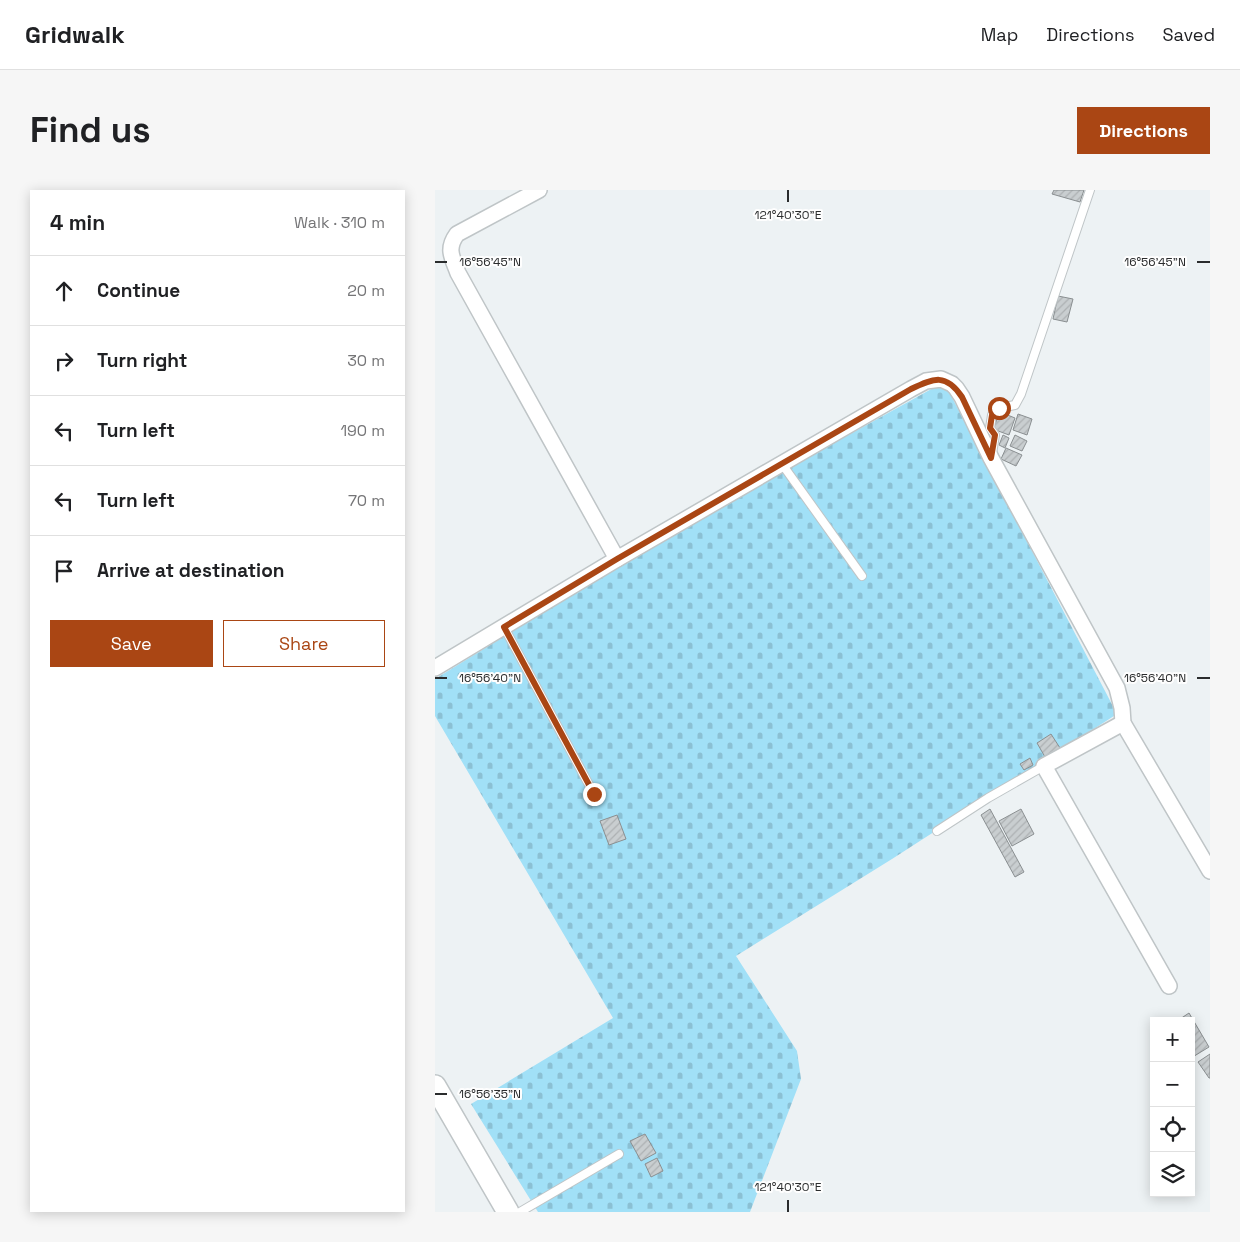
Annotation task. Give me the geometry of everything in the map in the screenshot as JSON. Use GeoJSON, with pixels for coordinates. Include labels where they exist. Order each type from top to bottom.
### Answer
{"type":"FeatureCollection","features":[{"type":"Feature","properties":{"kind":"street"},"geometry":{"type":"LineString","coordinates":[[539,190],[457,234],[451,242],[450,252],[459,273],[617,559]]}},
{"type":"Feature","properties":{"kind":"street"},"geometry":{"type":"LineString","coordinates":[[435,668],[617,559],[911,389],[927,381],[941,379],[952,384],[962,397],[991,458],[1117,688],[1122,708],[1123,723],[1210,871]]}},
{"type":"Feature","properties":{"kind":"street"},"geometry":{"type":"LineString","coordinates":[[1123,723],[1044,766],[1169,986]]}},
{"type":"Feature","properties":{"kind":"street"},"geometry":{"type":"LineString","coordinates":[[435,1086],[508,1212]]}},
{"type":"Feature","properties":{"kind":"lane"},"geometry":{"type":"LineString","coordinates":[[991,458],[995,435],[990,428],[992,415],[999,408],[1015,405],[1021,394],[1090,190]]}},
{"type":"Feature","properties":{"kind":"lane"},"geometry":{"type":"LineString","coordinates":[[781,464],[862,576]]}},
{"type":"Feature","properties":{"kind":"lane"},"geometry":{"type":"LineString","coordinates":[[504,627],[594,794]]}},
{"type":"Feature","properties":{"kind":"lane"},"geometry":{"type":"LineString","coordinates":[[937,831],[988,798],[1044,766]]}},
{"type":"Feature","properties":{"kind":"lane"},"geometry":{"type":"LineString","coordinates":[[520,1212],[619,1154]]}},
{"type":"Feature","properties":{"kind":"green space"},"geometry":{"type":"Polygon","coordinates":[[[944,382],[1117,714],[892,859],[736,956],[797,1051],[801,1079],[750,1212],[538,1212],[471,1104],[613,1018],[435,716],[435,679],[668,535],[944,382]]]}},
{"type":"Feature","properties":{"kind":"building"},"geometry":{"type":"Polygon","coordinates":[[[1054,190],[1084,190],[1080,202],[1052,194],[1054,190]]]}},
{"type":"Feature","properties":{"kind":"building"},"geometry":{"type":"Polygon","coordinates":[[[1058,296],[1073,299],[1067,322],[1053,319],[1058,296]]]}},
{"type":"Feature","properties":{"kind":"building"},"geometry":{"type":"Polygon","coordinates":[[[1000,412],[1015,418],[1009,435],[993,429],[1000,412]]]}},
{"type":"Feature","properties":{"kind":"building"},"geometry":{"type":"Polygon","coordinates":[[[1018,414],[1032,419],[1027,435],[1013,430],[1018,414]]]}},
{"type":"Feature","properties":{"kind":"building"},"geometry":{"type":"Polygon","coordinates":[[[1003,435],[1009,438],[1005,448],[999,445],[1003,435]]]}},
{"type":"Feature","properties":{"kind":"building"},"geometry":{"type":"Polygon","coordinates":[[[1015,435],[1027,441],[1022,451],[1010,446],[1015,435]]]}},
{"type":"Feature","properties":{"kind":"building"},"geometry":{"type":"Polygon","coordinates":[[[1006,448],[1022,455],[1016,466],[1001,459],[1006,448]]]}},
{"type":"Feature","properties":{"kind":"building"},"geometry":{"type":"Polygon","coordinates":[[[1051,734],[1060,748],[1045,757],[1037,743],[1051,734]]]}},
{"type":"Feature","properties":{"kind":"building"},"geometry":{"type":"Polygon","coordinates":[[[1030,758],[1033,765],[1024,770],[1020,764],[1030,758]]]}},
{"type":"Feature","properties":{"kind":"building"},"geometry":{"type":"Polygon","coordinates":[[[990,809],[1024,872],[1015,877],[981,815],[990,809]]]}},
{"type":"Feature","properties":{"kind":"building"},"geometry":{"type":"Polygon","coordinates":[[[1021,809],[1034,834],[1012,846],[999,821],[1021,809]]]}},
{"type":"Feature","properties":{"kind":"building"},"geometry":{"type":"Polygon","coordinates":[[[617,815],[626,839],[609,845],[600,821],[617,815]]]}},
{"type":"Feature","properties":{"kind":"building"},"geometry":{"type":"Polygon","coordinates":[[[1189,1013],[1191,1017],[1183,1017],[1189,1013]]]}},
{"type":"Feature","properties":{"kind":"building"},"geometry":{"type":"Polygon","coordinates":[[[1195,1023],[1209,1047],[1195,1056],[1195,1023]]]}},
{"type":"Feature","properties":{"kind":"building"},"geometry":{"type":"Polygon","coordinates":[[[1210,1054],[1210,1078],[1209,1078],[1198,1062],[1210,1054]]]}},
{"type":"Feature","properties":{"kind":"building"},"geometry":{"type":"Polygon","coordinates":[[[645,1134],[656,1153],[641,1161],[630,1141],[645,1134]]]}},
{"type":"Feature","properties":{"kind":"building"},"geometry":{"type":"Polygon","coordinates":[[[657,1158],[663,1171],[651,1177],[645,1164],[657,1158]]]}},
{"type":"Feature","properties":{"kind":"route"},"geometry":{"type":"LineString","coordinates":[[594,794],[504,627],[617,559],[927,381],[941,379],[956,388],[991,458],[995,435],[990,428],[992,415],[999,408]]}}]}
